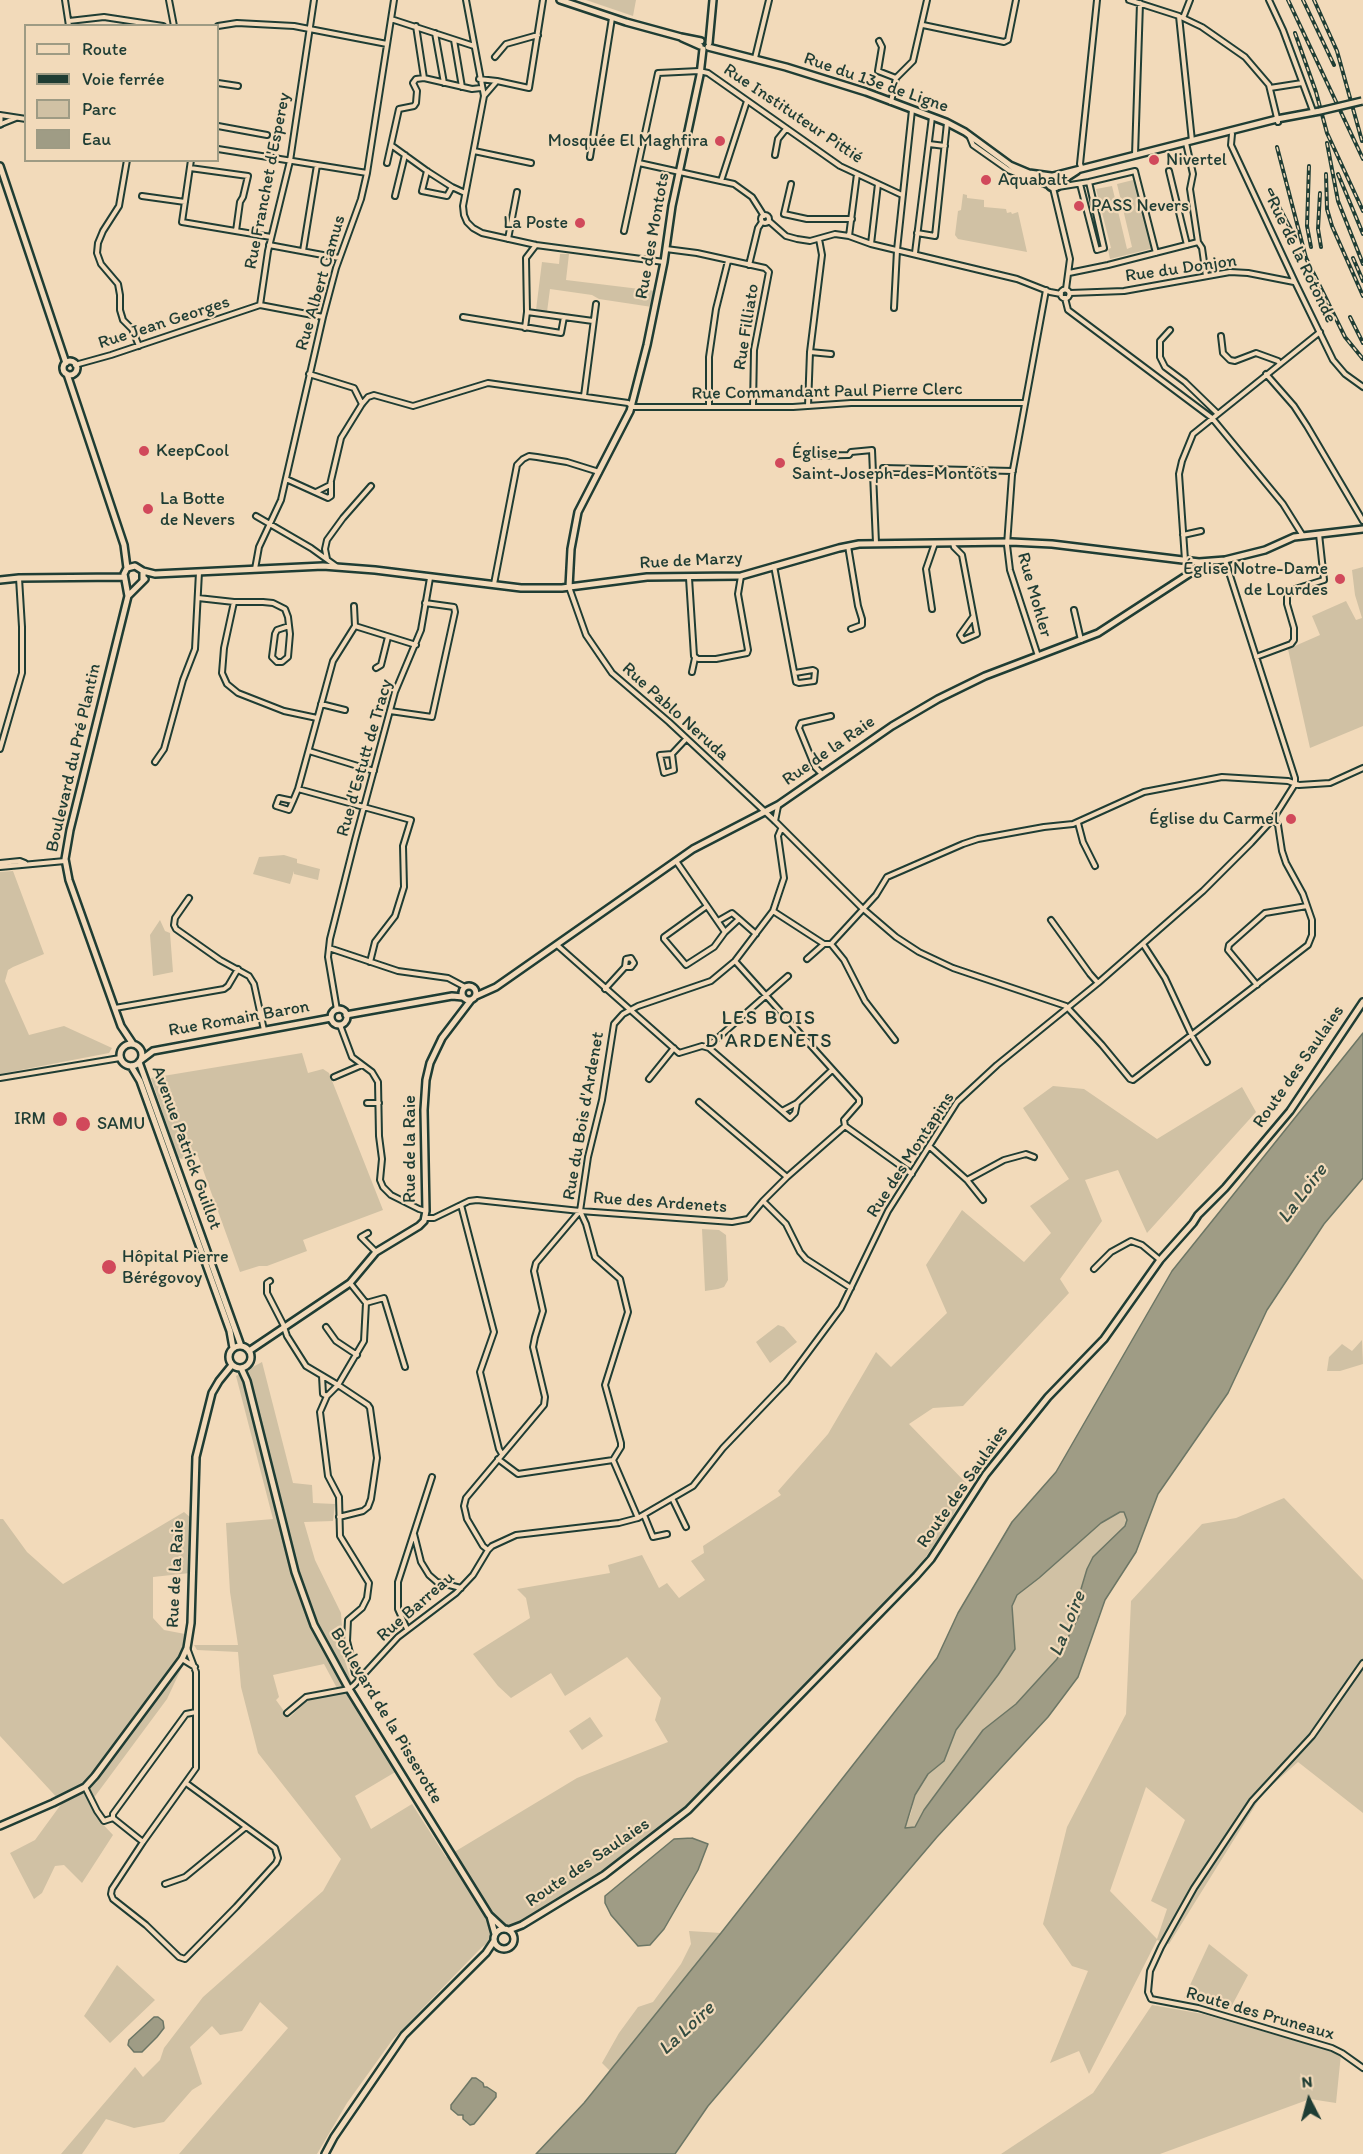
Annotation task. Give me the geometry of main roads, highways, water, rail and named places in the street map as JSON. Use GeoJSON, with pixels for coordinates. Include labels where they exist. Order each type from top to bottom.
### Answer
{"type":"FeatureCollection","features":[{"type":"Feature","properties":{"kind":"water","name":"La Loire"},"geometry":{"type":"Polygon","coordinates":[[[1363,1033],[1363,1178],[1324,1224],[1267,1310],[1228,1393],[1158,1494],[1136,1552],[1105,1600],[1078,1677],[1048,1717],[937,1837],[708,2106],[675,2154],[536,2154],[584,2103],[937,1658],[958,1613],[1012,1522],[1056,1472],[1172,1271],[1363,1033]],[[1124,1512],[1101,1523],[1017,1595],[1012,1606],[1015,1649],[956,1730],[944,1761],[928,1774],[915,1795],[905,1828],[915,1827],[924,1810],[983,1730],[1016,1704],[1057,1659],[1079,1616],[1081,1589],[1087,1569],[1093,1557],[1125,1526],[1127,1520],[1124,1512]]]}},
{"type":"Feature","properties":{"kind":"water"},"geometry":{"type":"Polygon","coordinates":[[[692,1838],[708,1844],[698,1870],[664,1929],[650,1945],[638,1946],[611,1915],[605,1903],[605,1896],[674,1839],[692,1838]]]}},
{"type":"Feature","properties":{"kind":"water"},"geometry":{"type":"Polygon","coordinates":[[[154,2017],[163,2021],[164,2028],[142,2052],[134,2052],[128,2045],[129,2040],[154,2017]]]}},
{"type":"Feature","properties":{"kind":"water"},"geometry":{"type":"Polygon","coordinates":[[[472,2078],[476,2078],[483,2083],[484,2087],[496,2093],[496,2097],[474,2124],[470,2125],[463,2119],[463,2115],[458,2115],[451,2109],[451,2105],[472,2078]]]}},
{"type":"Feature","properties":{"kind":"railway"},"geometry":{"type":"LineString","coordinates":[[1288,0],[1363,159]]}},
{"type":"Feature","properties":{"kind":"railway"},"geometry":{"type":"LineString","coordinates":[[1303,0],[1334,65]]}},
{"type":"Feature","properties":{"kind":"railway"},"geometry":{"type":"LineString","coordinates":[[1314,0],[1337,51],[1362,141]]}},
{"type":"Feature","properties":{"kind":"railway"},"geometry":{"type":"LineString","coordinates":[[1295,33],[1316,92],[1327,133],[1363,211]]}},
{"type":"Feature","properties":{"kind":"railway"},"geometry":{"type":"LineString","coordinates":[[1327,143],[1338,201],[1363,264]]}},
{"type":"Feature","properties":{"kind":"railway"},"geometry":{"type":"LineString","coordinates":[[1277,147],[1306,258],[1345,337],[1363,359]]}},
{"type":"Feature","properties":{"kind":"railway"},"geometry":{"type":"LineString","coordinates":[[1309,166],[1307,226],[1311,247]]}},
{"type":"Feature","properties":{"kind":"railway"},"geometry":{"type":"LineString","coordinates":[[1326,174],[1327,209],[1332,226],[1363,296]]}},
{"type":"Feature","properties":{"kind":"railway"},"geometry":{"type":"LineString","coordinates":[[1338,174],[1363,234]]}},
{"type":"Feature","properties":{"kind":"railway"},"geometry":{"type":"LineString","coordinates":[[1270,190],[1295,237]]}},
{"type":"Feature","properties":{"kind":"railway"},"geometry":{"type":"LineString","coordinates":[[1320,193],[1318,229],[1321,247]]}},
{"type":"Feature","properties":{"kind":"railway"},"geometry":{"type":"LineString","coordinates":[[1353,258],[1363,281]]}},
{"type":"Feature","properties":{"kind":"railway"},"geometry":{"type":"LineString","coordinates":[[1350,317],[1363,343]]}},
{"type":"Feature","properties":{"kind":"place","name":"Mosquée El Maghfira"},"geometry":{"type":"Point","coordinates":[720,141]}},
{"type":"Feature","properties":{"kind":"place","name":"Nivertel"},"geometry":{"type":"Point","coordinates":[1154,160]}},
{"type":"Feature","properties":{"kind":"place","name":"Aquabalt"},"geometry":{"type":"Point","coordinates":[986,180]}},
{"type":"Feature","properties":{"kind":"place","name":"PASS Nevers"},"geometry":{"type":"Point","coordinates":[1079,206]}},
{"type":"Feature","properties":{"kind":"place","name":"La Poste"},"geometry":{"type":"Point","coordinates":[580,223]}},
{"type":"Feature","properties":{"kind":"place","name":"KeepCool"},"geometry":{"type":"Point","coordinates":[144,451]}},
{"type":"Feature","properties":{"kind":"place","name":"Église Saint-Joseph-des-Montôts"},"geometry":{"type":"Point","coordinates":[780,463]}},
{"type":"Feature","properties":{"kind":"place","name":"La Botte de Nevers"},"geometry":{"type":"Point","coordinates":[148,509]}},
{"type":"Feature","properties":{"kind":"place","name":"Église Notre-Dame de Lourdes"},"geometry":{"type":"Point","coordinates":[1340,579]}},
{"type":"Feature","properties":{"kind":"place","name":"Église du Carmel"},"geometry":{"type":"Point","coordinates":[1291,819]}},
{"type":"Feature","properties":{"kind":"place","name":"IRM"},"geometry":{"type":"Point","coordinates":[60,1119]}},
{"type":"Feature","properties":{"kind":"place","name":"SAMU"},"geometry":{"type":"Point","coordinates":[83,1124]}},
{"type":"Feature","properties":{"kind":"place","name":"Hôpital Pierre Bérégovoy"},"geometry":{"type":"Point","coordinates":[109,1267]}},
{"type":"Feature","properties":{"kind":"district","name":"LES BOIS D'ARDENETS"},"geometry":{"type":"Point","coordinates":[769,1030]}}]}
